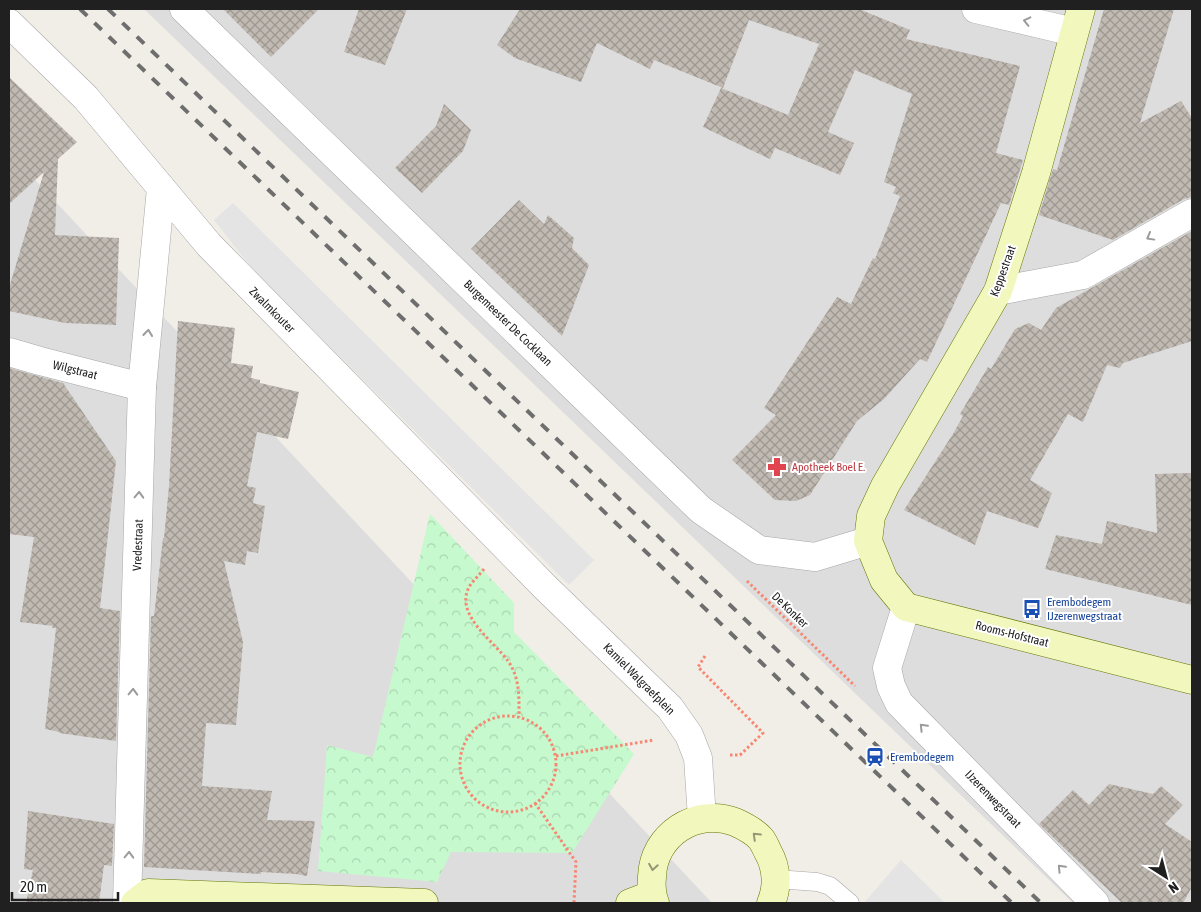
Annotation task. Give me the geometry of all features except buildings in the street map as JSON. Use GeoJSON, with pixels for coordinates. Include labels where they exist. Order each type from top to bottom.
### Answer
{"type":"FeatureCollection","features":[{"type":"Feature","properties":{"kind":"street","name":"Burgemeester De Cocklaan"},"geometry":{"type":"LineString","coordinates":[[184,9],[701,510],[759,550],[815,557],[868,540]]}},
{"type":"Feature","properties":{"kind":"street"},"geometry":{"type":"LineString","coordinates":[[976,9],[1077,20]]}},
{"type":"Feature","properties":{"kind":"street","name":"Keppestraat"},"geometry":{"type":"LineString","coordinates":[[868,540],[872,516],[885,486],[998,290],[1036,173],[1077,20]]}},
{"type":"Feature","properties":{"kind":"street","name":"Zwalmkouter"},"geometry":{"type":"LineString","coordinates":[[9,23],[86,98],[209,245],[545,588]]}},
{"type":"Feature","properties":{"kind":"street","name":"Vredestraat"},"geometry":{"type":"LineString","coordinates":[[127,903],[142,387],[161,188]]}},
{"type":"Feature","properties":{"kind":"street"},"geometry":{"type":"LineString","coordinates":[[998,290],[1083,275],[1192,213]]}},
{"type":"Feature","properties":{"kind":"street","name":"Wilgstraat"},"geometry":{"type":"LineString","coordinates":[[9,352],[142,387]]}},
{"type":"Feature","properties":{"kind":"street"},"geometry":{"type":"LineString","coordinates":[[868,540],[884,580],[906,607]]}},
{"type":"Feature","properties":{"kind":"street","name":"Kamiel Walgraefplein"},"geometry":{"type":"LineString","coordinates":[[545,588],[670,708],[694,746]]}},
{"type":"Feature","properties":{"kind":"street","name":"Rooms-Hofstraat"},"geometry":{"type":"LineString","coordinates":[[906,607],[1192,680]]}},
{"type":"Feature","properties":{"kind":"street","name":"IJzerenwegstraat"},"geometry":{"type":"LineString","coordinates":[[906,607],[887,668],[891,686],[899,703],[1095,903]]}},
{"type":"Feature","properties":{"kind":"street"},"geometry":{"type":"LineString","coordinates":[[694,746],[702,818]]}},
{"type":"Feature","properties":{"kind":"street"},"geometry":{"type":"LineString","coordinates":[[646,900],[652,864],[663,842],[681,826],[702,818],[724,818],[745,826],[760,839],[773,862],[773,891]]}},
{"type":"Feature","properties":{"kind":"street"},"geometry":{"type":"LineString","coordinates":[[135,903],[148,893],[424,903]]}},
{"type":"Feature","properties":{"kind":"lane"},"geometry":{"type":"LineString","coordinates":[[773,891],[816,882],[830,886],[850,903]]}},
{"type":"Feature","properties":{"kind":"path","name":"De Konker"},"geometry":{"type":"LineString","coordinates":[[738,535],[741,575],[855,686]]}},
{"type":"Feature","properties":{"kind":"path"},"geometry":{"type":"LineString","coordinates":[[505,547],[470,585],[466,599],[470,616],[508,662],[518,684],[519,717]]}},
{"type":"Feature","properties":{"kind":"path"},"geometry":{"type":"LineString","coordinates":[[556,756],[694,746],[740,755],[762,733],[698,667],[705,656]]}},
{"type":"Feature","properties":{"kind":"path"},"geometry":{"type":"LineString","coordinates":[[503,716],[519,717],[532,723],[543,732],[551,743],[556,756],[555,770],[552,783],[545,794],[535,803],[521,810],[505,812],[490,808],[476,800],[466,788],[461,773],[461,757],[466,742],[475,729],[488,721],[503,716]]}},
{"type":"Feature","properties":{"kind":"path"},"geometry":{"type":"LineString","coordinates":[[535,803],[576,862],[574,903]]}},
{"type":"Feature","properties":{"kind":"shaded area"},"geometry":{"type":"Polygon","coordinates":[[[144,9],[1192,9],[1192,903],[1073,903],[144,9]]]}},
{"type":"Feature","properties":{"kind":"shaded area"},"geometry":{"type":"Polygon","coordinates":[[[9,152],[712,903],[9,903],[9,152]]]}},
{"type":"Feature","properties":{"kind":"shaded area"},"geometry":{"type":"Polygon","coordinates":[[[233,203],[594,560],[569,585],[253,270],[214,220],[233,203]]]}},
{"type":"Feature","properties":{"kind":"shaded area"},"geometry":{"type":"Polygon","coordinates":[[[901,860],[945,903],[864,903],[901,860]]]}},
{"type":"Feature","properties":{"kind":"green space"},"geometry":{"type":"Polygon","coordinates":[[[430,514],[514,603],[514,632],[634,754],[572,853],[451,852],[437,882],[318,871],[327,745],[373,757],[430,514]]]}},
{"type":"Feature","properties":{"kind":"railway"},"geometry":{"type":"LineString","coordinates":[[80,9],[1012,903]]}},
{"type":"Feature","properties":{"kind":"railway"},"geometry":{"type":"LineString","coordinates":[[108,9],[1041,903]]}},
{"type":"Feature","properties":{"kind":"place","name":"Apotheek Boel E."},"geometry":{"type":"Point","coordinates":[777,467]}},
{"type":"Feature","properties":{"kind":"place","name":"Erembodegem IJzerenwegstraat"},"geometry":{"type":"Point","coordinates":[1032,609]}},
{"type":"Feature","properties":{"kind":"place","name":"Erembodegem"},"geometry":{"type":"Point","coordinates":[875,757]}}]}
